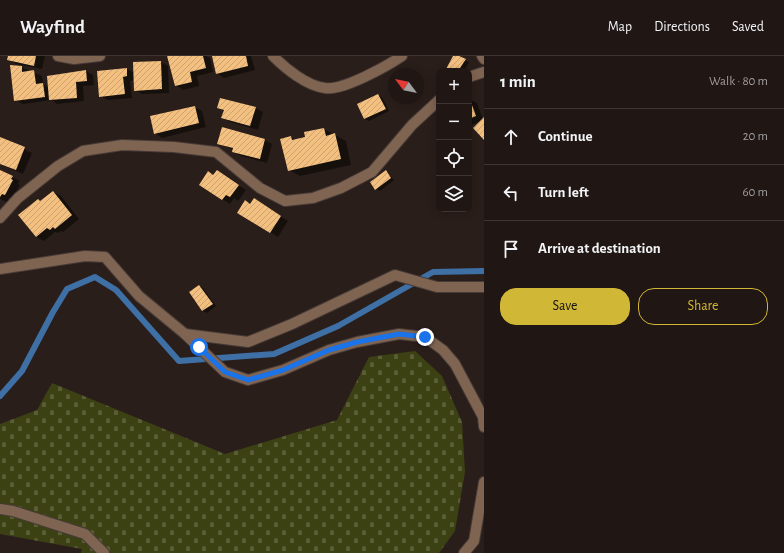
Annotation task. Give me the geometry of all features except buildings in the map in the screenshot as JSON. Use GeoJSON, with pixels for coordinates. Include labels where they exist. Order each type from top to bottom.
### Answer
{"type":"FeatureCollection","features":[{"type":"Feature","properties":{"kind":"street"},"geometry":{"type":"LineString","coordinates":[[58,56],[74,58],[100,56]]}},
{"type":"Feature","properties":{"kind":"street"},"geometry":{"type":"LineString","coordinates":[[273,56],[284,66],[310,83],[325,88],[336,88],[381,69],[402,56]]}},
{"type":"Feature","properties":{"kind":"street"},"geometry":{"type":"LineString","coordinates":[[472,76],[484,72]]}},
{"type":"Feature","properties":{"kind":"street"},"geometry":{"type":"LineString","coordinates":[[0,218],[18,198],[58,166],[83,152],[122,145],[174,147],[216,152],[260,188],[285,201],[313,198],[341,188],[372,172],[412,125],[436,103]]}},
{"type":"Feature","properties":{"kind":"street"},"geometry":{"type":"LineString","coordinates":[[0,269],[85,256],[104,258],[139,296],[185,334],[225,372],[248,380],[283,370],[329,350],[357,342],[399,334],[425,337],[443,350],[455,364],[483,417],[484,428]]}},
{"type":"Feature","properties":{"kind":"street"},"geometry":{"type":"LineString","coordinates":[[185,334],[248,342],[292,324],[395,275],[437,287],[484,287]]}},
{"type":"Feature","properties":{"kind":"street"},"geometry":{"type":"LineString","coordinates":[[464,553],[474,541],[484,482]]}},
{"type":"Feature","properties":{"kind":"street"},"geometry":{"type":"LineString","coordinates":[[0,509],[13,511],[85,534],[104,553]]}},
{"type":"Feature","properties":{"kind":"green space"},"geometry":{"type":"Polygon","coordinates":[[[415,351],[442,376],[462,422],[465,472],[455,531],[439,553],[81,553],[82,549],[0,534],[0,424],[37,410],[52,383],[225,454],[337,420],[369,357],[415,351]]]}},
{"type":"Feature","properties":{"kind":"waterway"},"geometry":{"type":"LineString","coordinates":[[0,396],[22,371],[53,312],[67,289],[95,277],[116,290],[179,361],[274,354],[338,326],[433,272],[484,271]]}},
{"type":"Feature","properties":{"kind":"route"},"geometry":{"type":"LineString","coordinates":[[199,347],[225,372],[248,380],[283,370],[329,350],[357,342],[399,334],[425,337]]}}]}
